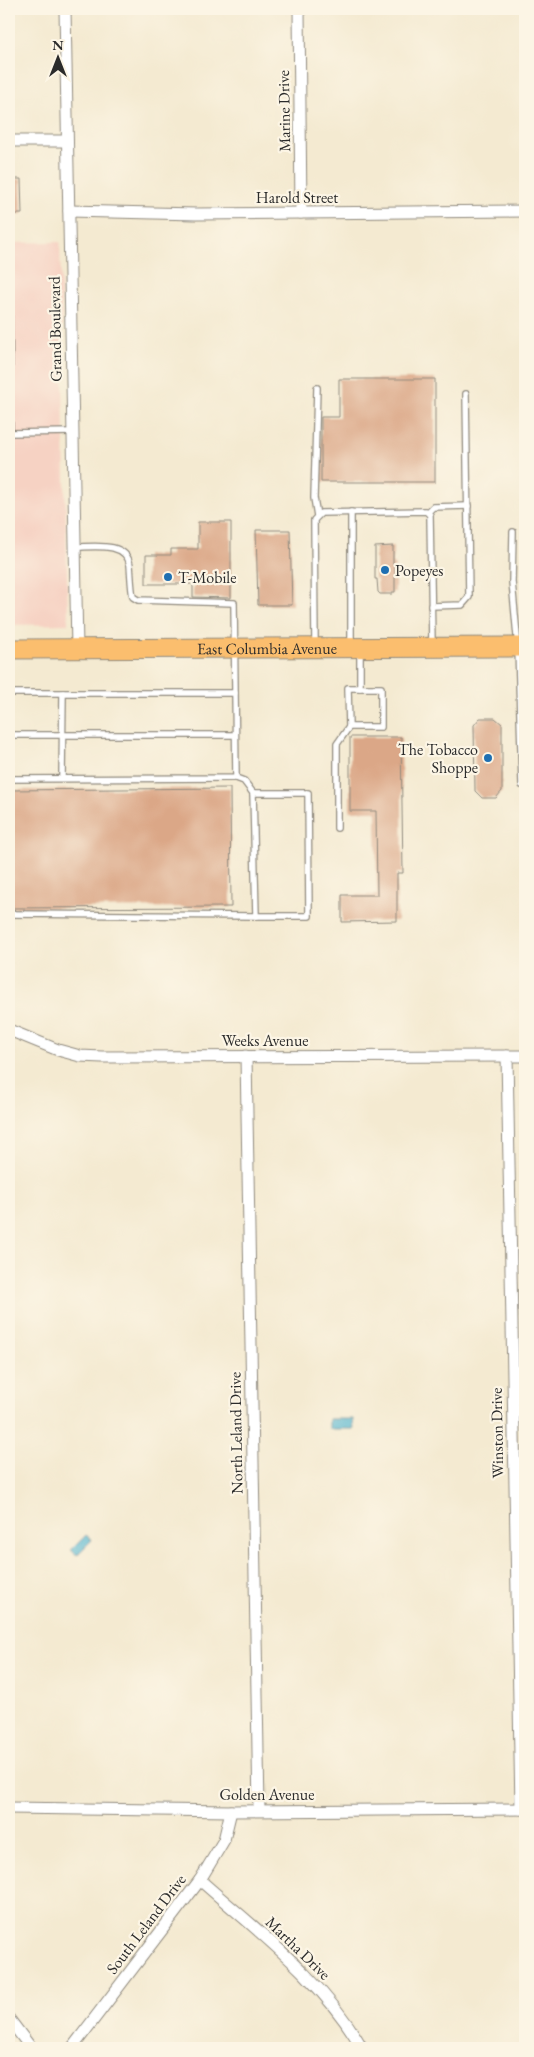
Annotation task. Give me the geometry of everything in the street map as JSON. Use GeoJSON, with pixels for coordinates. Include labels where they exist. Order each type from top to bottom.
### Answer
{"type":"FeatureCollection","features":[{"type":"Feature","properties":{"kind":"main road","name":"East Columbia Avenue"},"geometry":{"type":"LineString","coordinates":[[9,649],[522,647]]}},
{"type":"Feature","properties":{"kind":"street","name":"Grand Boulevard"},"geometry":{"type":"LineString","coordinates":[[64,9],[77,649]]}},
{"type":"Feature","properties":{"kind":"street","name":"Marine Drive"},"geometry":{"type":"LineString","coordinates":[[299,9],[301,213]]}},
{"type":"Feature","properties":{"kind":"street"},"geometry":{"type":"LineString","coordinates":[[9,140],[67,140]]}},
{"type":"Feature","properties":{"kind":"street","name":"Harold Street"},"geometry":{"type":"LineString","coordinates":[[69,211],[196,214],[525,211]]}},
{"type":"Feature","properties":{"kind":"street","name":"Weeks Avenue"},"geometry":{"type":"LineString","coordinates":[[9,1030],[58,1050],[80,1056],[525,1056]]}},
{"type":"Feature","properties":{"kind":"street","name":"North Leland Drive"},"geometry":{"type":"LineString","coordinates":[[246,1056],[259,1810]]}},
{"type":"Feature","properties":{"kind":"street","name":"Winston Drive"},"geometry":{"type":"LineString","coordinates":[[507,1056],[523,1809]]}},
{"type":"Feature","properties":{"kind":"street","name":"Golden Avenue"},"geometry":{"type":"LineString","coordinates":[[9,1808],[231,1810],[523,1809]]}},
{"type":"Feature","properties":{"kind":"street","name":"South Leland Drive"},"geometry":{"type":"LineString","coordinates":[[72,2048],[200,1880],[224,1840],[231,1810]]}},
{"type":"Feature","properties":{"kind":"street","name":"Martha Drive"},"geometry":{"type":"LineString","coordinates":[[200,1880],[309,1977],[353,2031],[362,2048]]}},
{"type":"Feature","properties":{"kind":"street"},"geometry":{"type":"LineString","coordinates":[[9,2019],[31,2048]]}},
{"type":"Feature","properties":{"kind":"lane"},"geometry":{"type":"LineString","coordinates":[[9,301],[10,433],[73,432]]}},
{"type":"Feature","properties":{"kind":"lane"},"geometry":{"type":"LineString","coordinates":[[317,388],[314,498],[317,516]]}},
{"type":"Feature","properties":{"kind":"lane"},"geometry":{"type":"LineString","coordinates":[[431,606],[462,605],[469,597],[466,394]]}},
{"type":"Feature","properties":{"kind":"lane"},"geometry":{"type":"LineString","coordinates":[[315,647],[314,520],[317,516],[321,513],[428,512],[434,507],[468,506]]}},
{"type":"Feature","properties":{"kind":"lane"},"geometry":{"type":"LineString","coordinates":[[351,512],[356,647],[360,688]]}},
{"type":"Feature","properties":{"kind":"lane"},"geometry":{"type":"LineString","coordinates":[[428,512],[430,515],[432,647]]}},
{"type":"Feature","properties":{"kind":"lane"},"geometry":{"type":"LineString","coordinates":[[513,532],[512,582],[522,647],[522,785]]}},
{"type":"Feature","properties":{"kind":"lane"},"geometry":{"type":"LineString","coordinates":[[75,547],[116,548],[123,553],[129,562],[133,597],[138,600],[234,602],[236,778]]}},
{"type":"Feature","properties":{"kind":"lane"},"geometry":{"type":"LineString","coordinates":[[337,828],[337,744],[349,727],[348,688],[380,688],[381,727],[349,727]]}},
{"type":"Feature","properties":{"kind":"lane"},"geometry":{"type":"LineString","coordinates":[[9,693],[235,693]]}},
{"type":"Feature","properties":{"kind":"lane"},"geometry":{"type":"LineString","coordinates":[[62,777],[63,693]]}},
{"type":"Feature","properties":{"kind":"lane"},"geometry":{"type":"LineString","coordinates":[[9,735],[235,734]]}},
{"type":"Feature","properties":{"kind":"lane"},"geometry":{"type":"LineString","coordinates":[[9,779],[62,777],[236,778],[244,781],[253,793],[256,916]]}},
{"type":"Feature","properties":{"kind":"lane"},"geometry":{"type":"LineString","coordinates":[[9,914],[309,916],[308,793],[253,793]]}},
{"type":"Feature","properties":{"kind":"shaded area"},"geometry":{"type":"Polygon","coordinates":[[[60,242],[68,624],[9,625],[9,243],[60,242]]]}},
{"type":"Feature","properties":{"kind":"water"},"geometry":{"type":"Polygon","coordinates":[[[329,1419],[353,1419],[354,1429],[329,1429],[329,1419]]]}},
{"type":"Feature","properties":{"kind":"water"},"geometry":{"type":"Polygon","coordinates":[[[86,1535],[92,1540],[77,1555],[71,1550],[86,1535]]]}},
{"type":"Feature","properties":{"kind":"building"},"geometry":{"type":"Polygon","coordinates":[[[9,179],[21,179],[22,214],[9,214],[9,179]]]}},
{"type":"Feature","properties":{"kind":"building"},"geometry":{"type":"Polygon","coordinates":[[[339,379],[435,379],[435,482],[321,482],[321,417],[339,417],[339,379]]]}},
{"type":"Feature","properties":{"kind":"building"},"geometry":{"type":"Polygon","coordinates":[[[198,522],[231,522],[231,598],[193,597],[193,584],[146,584],[146,555],[171,555],[171,549],[198,549],[198,522]]]}},
{"type":"Feature","properties":{"kind":"building"},"geometry":{"type":"Polygon","coordinates":[[[256,530],[290,530],[292,605],[258,605],[256,530]]]}},
{"type":"Feature","properties":{"kind":"building","name":"Popeyes"},"geometry":{"type":"Polygon","coordinates":[[[393,546],[395,592],[392,592],[392,594],[380,594],[378,592],[377,579],[375,579],[375,547],[393,546]]]}},
{"type":"Feature","properties":{"kind":"building","name":"The Tobacco Shoppe"},"geometry":{"type":"Polygon","coordinates":[[[480,718],[495,718],[502,724],[502,791],[496,798],[482,798],[475,791],[474,725],[480,718]]]}},
{"type":"Feature","properties":{"kind":"building"},"geometry":{"type":"Polygon","coordinates":[[[350,737],[401,737],[403,873],[397,873],[397,921],[342,922],[342,895],[377,895],[376,811],[350,811],[350,737]]]}},
{"type":"Feature","properties":{"kind":"building"},"geometry":{"type":"Polygon","coordinates":[[[230,788],[231,907],[9,908],[9,790],[230,788]]]}},
{"type":"Feature","properties":{"kind":"place","name":"Popeyes"},"geometry":{"type":"Point","coordinates":[385,570]}},
{"type":"Feature","properties":{"kind":"place","name":"T-Mobile"},"geometry":{"type":"Point","coordinates":[168,577]}},
{"type":"Feature","properties":{"kind":"place","name":"The Tobacco Shoppe"},"geometry":{"type":"Point","coordinates":[488,758]}}]}
